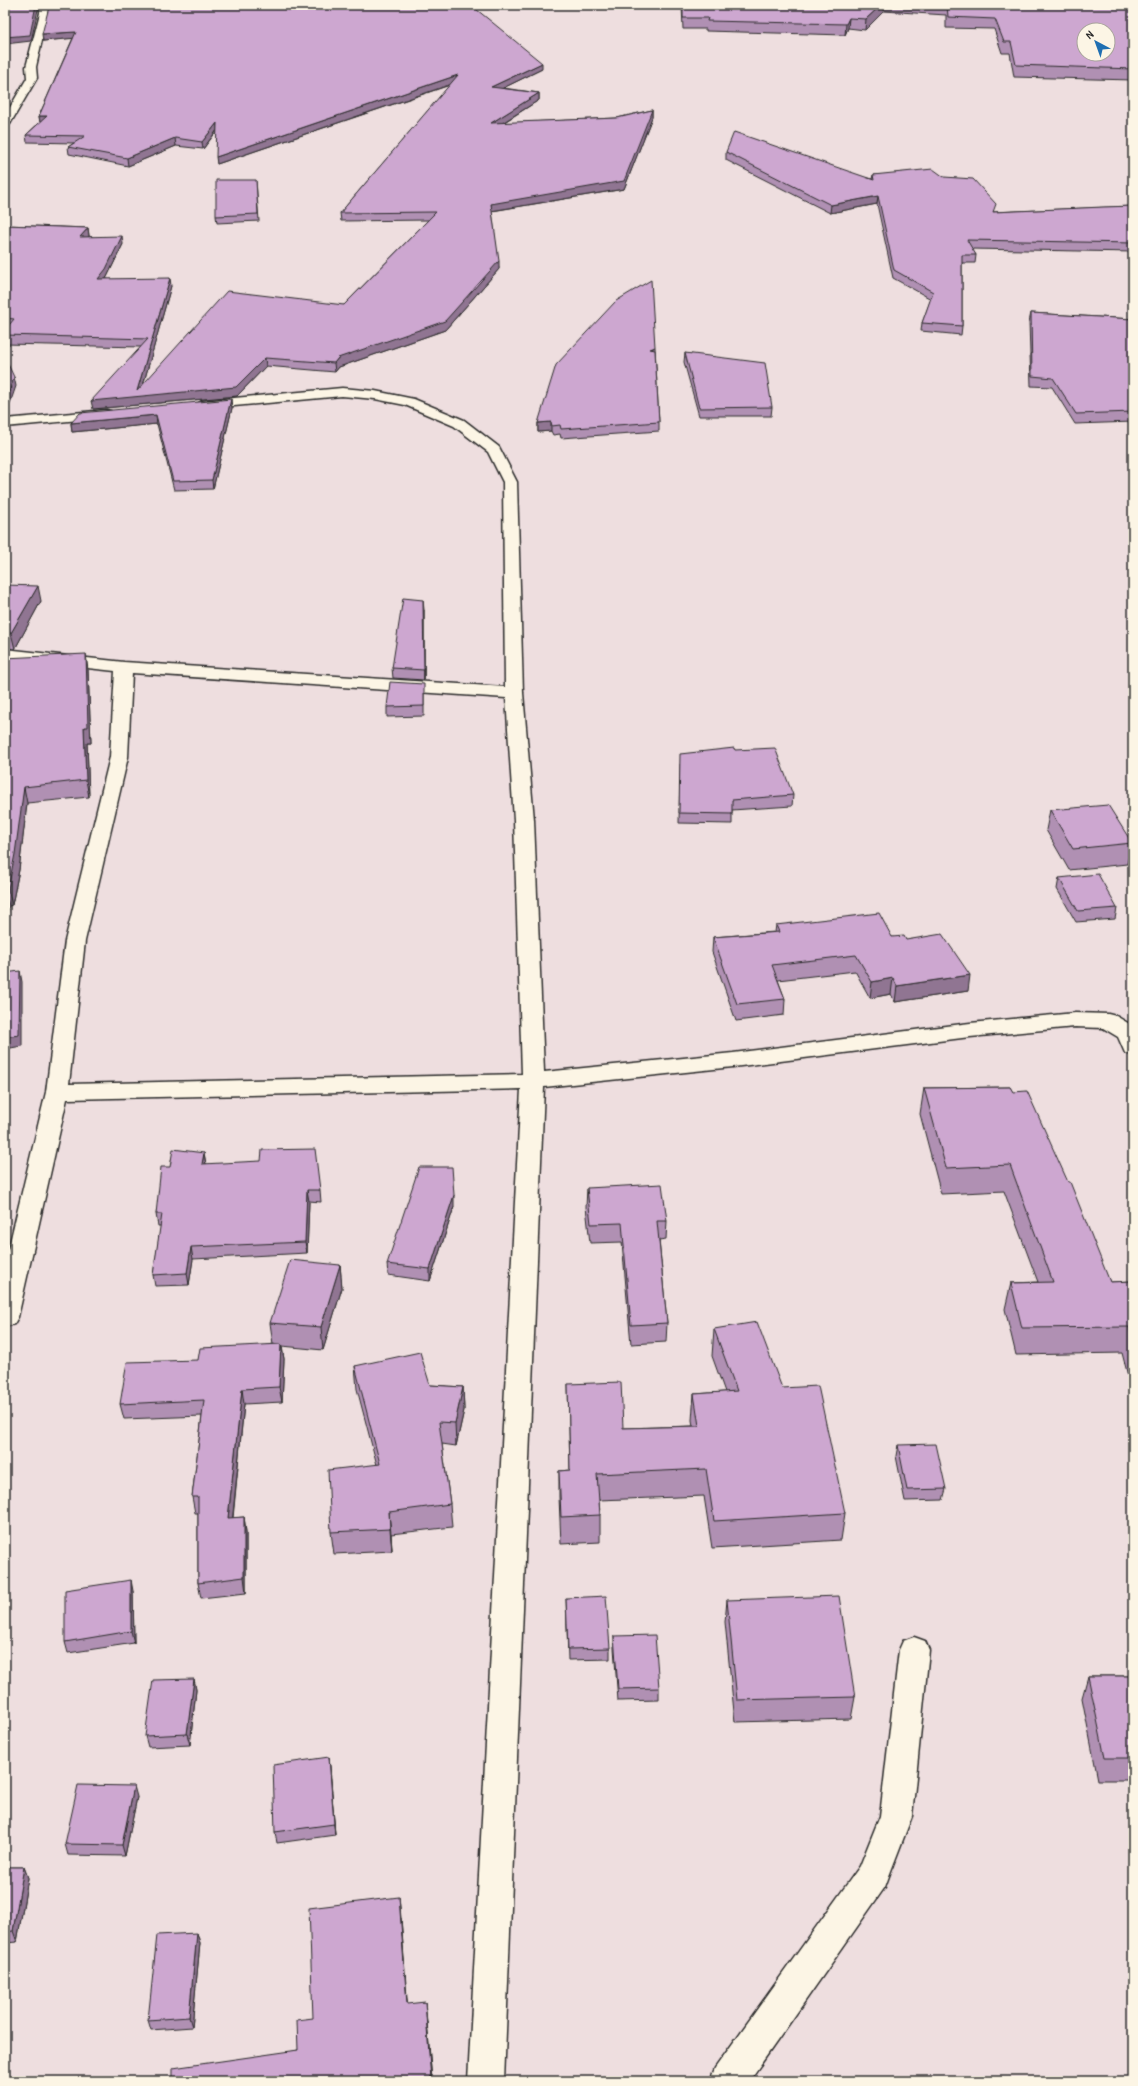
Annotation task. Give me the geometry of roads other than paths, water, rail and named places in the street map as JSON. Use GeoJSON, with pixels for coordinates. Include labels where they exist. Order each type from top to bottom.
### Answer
{"type":"FeatureCollection","features":[{"type":"Feature","properties":{"kind":"street"},"geometry":{"type":"LineString","coordinates":[[5,124],[32,78],[31,67],[44,13],[44,5]]}},
{"type":"Feature","properties":{"kind":"street"},"geometry":{"type":"LineString","coordinates":[[187,406],[342,392],[375,395],[409,402],[459,423],[494,450],[510,482],[514,694],[524,820],[533,1081],[486,2081]]}},
{"type":"Feature","properties":{"kind":"street"},"geometry":{"type":"LineString","coordinates":[[5,423],[118,413]]}},
{"type":"Feature","properties":{"kind":"street"},"geometry":{"type":"LineString","coordinates":[[5,654],[124,667],[514,694]]}},
{"type":"Feature","properties":{"kind":"street"},"geometry":{"type":"LineString","coordinates":[[5,1317],[57,1092],[75,941],[118,757],[124,667]]}},
{"type":"Feature","properties":{"kind":"street"},"geometry":{"type":"LineString","coordinates":[[57,1092],[533,1081],[741,1059],[970,1030],[1075,1020],[1108,1021],[1128,1033],[1133,1048]]}},
{"type":"Feature","properties":{"kind":"street"},"geometry":{"type":"LineString","coordinates":[[728,2081],[873,1876],[896,1816],[914,1650]]}}]}
